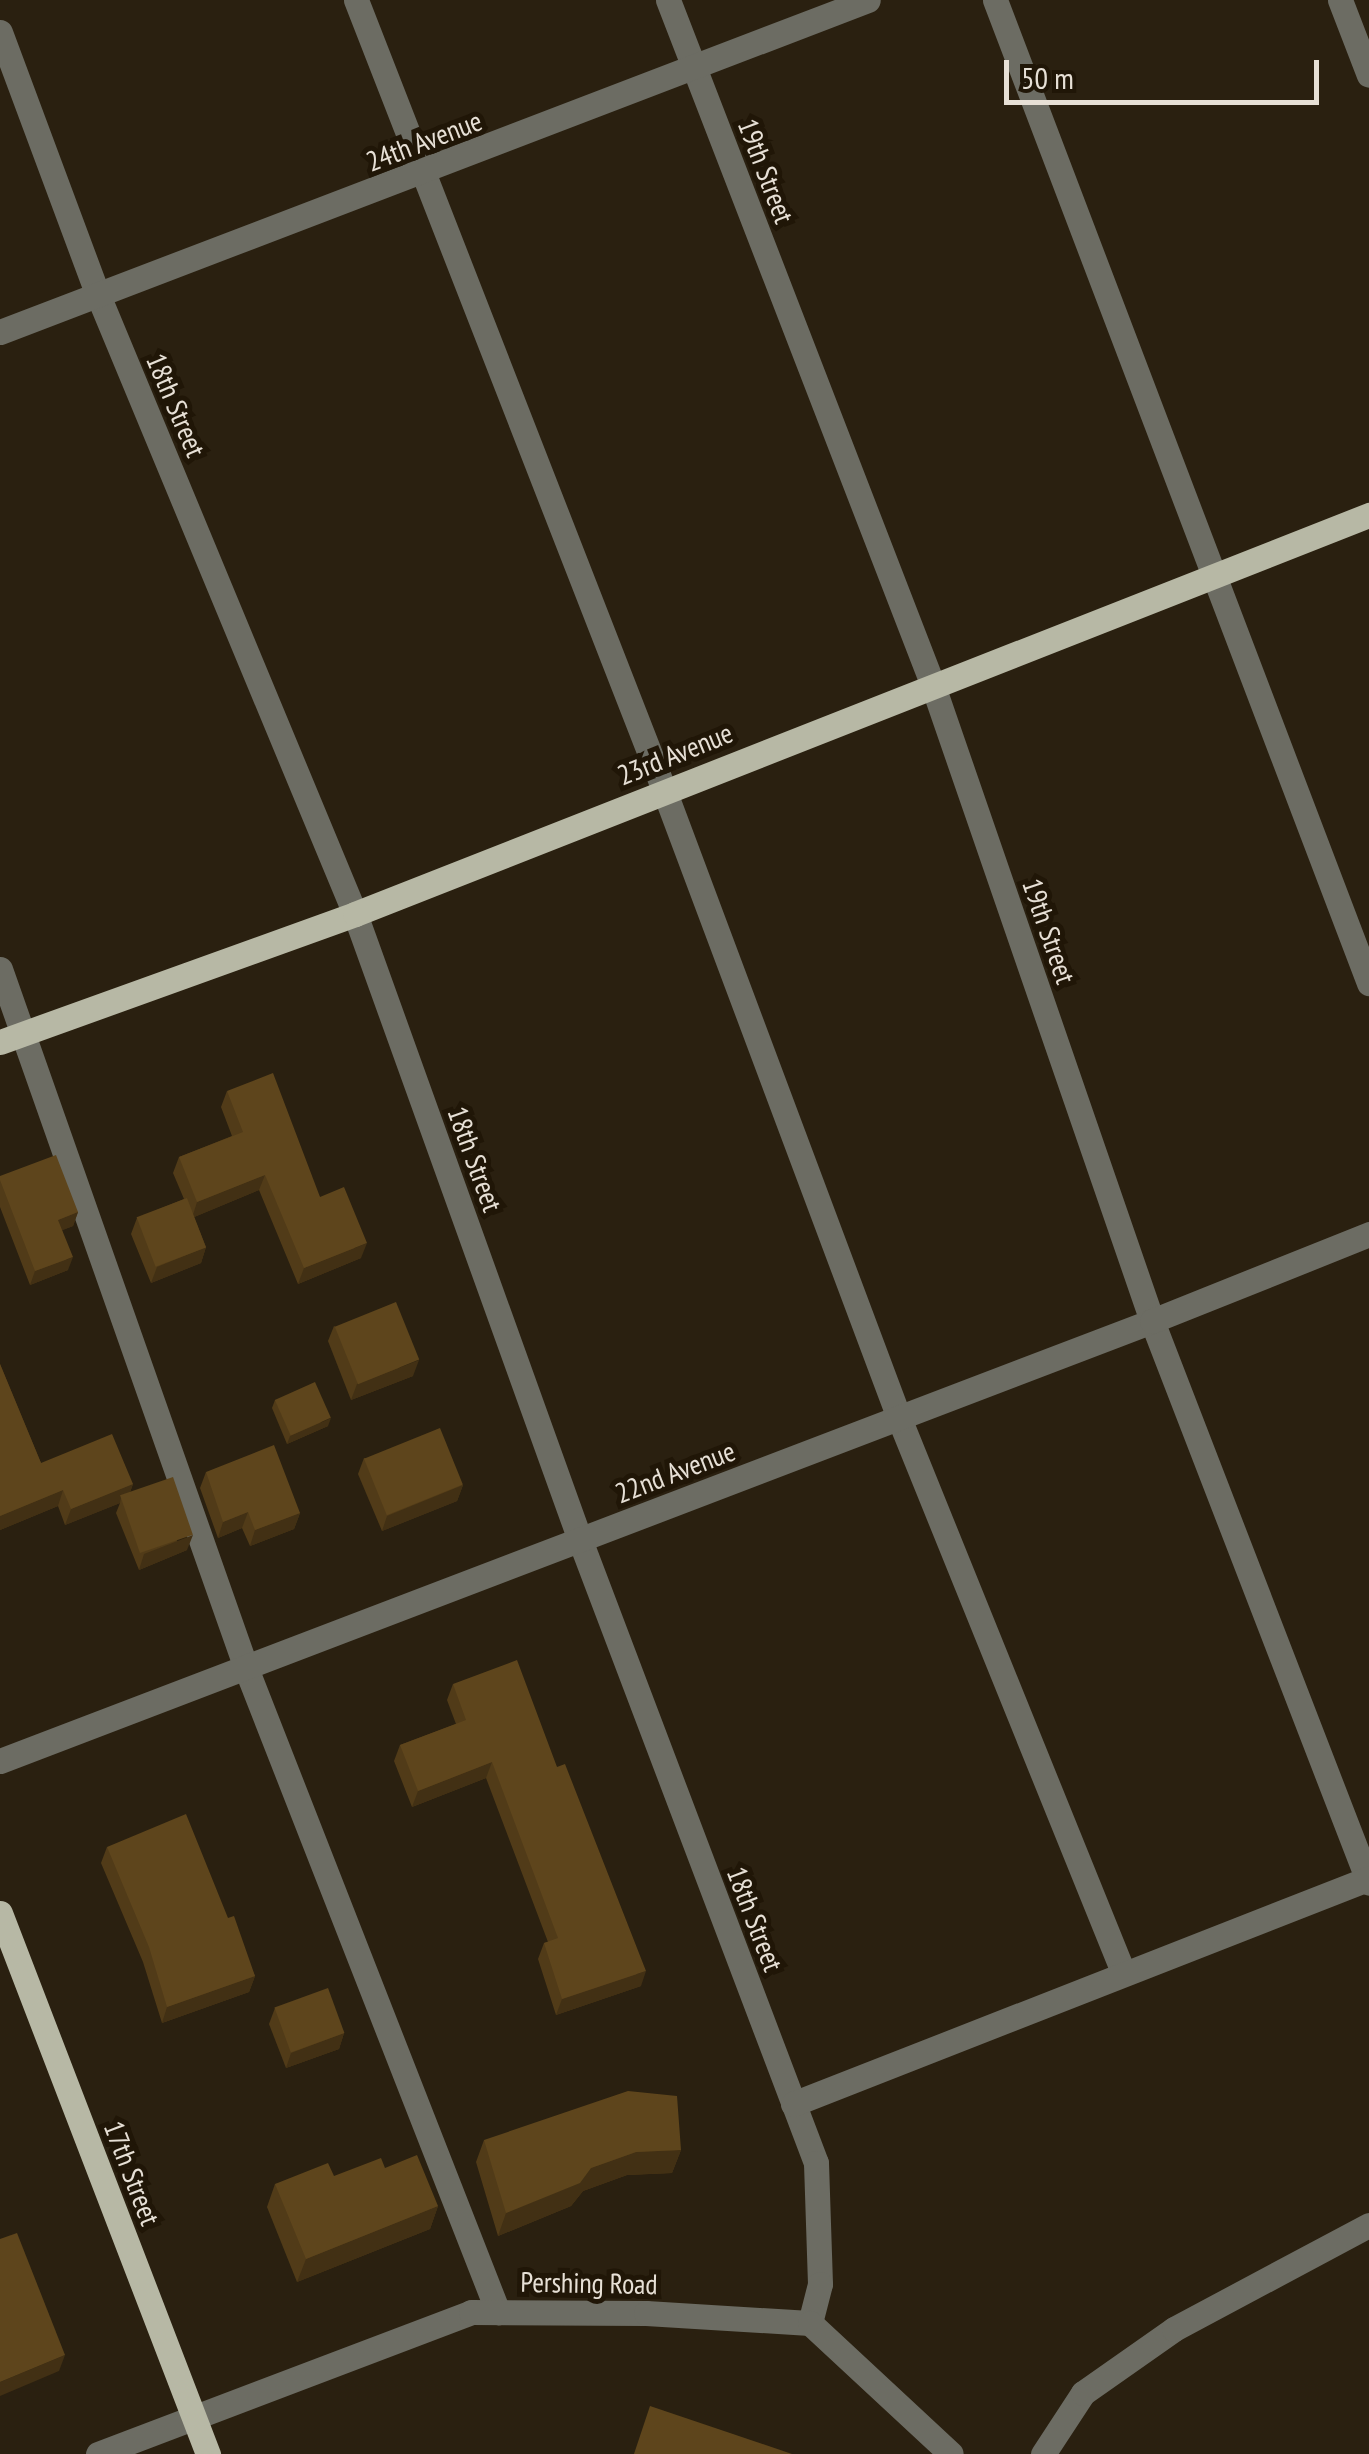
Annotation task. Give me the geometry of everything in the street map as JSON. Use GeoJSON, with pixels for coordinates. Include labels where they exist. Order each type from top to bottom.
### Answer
{"type":"FeatureCollection","features":[{"type":"Feature","properties":{"kind":"main road","name":"23rd Avenue"},"geometry":{"type":"LineString","coordinates":[[0,1042],[355,914],[932,683],[1369,515]]}},
{"type":"Feature","properties":{"kind":"main road","name":"17th Street"},"geometry":{"type":"LineString","coordinates":[[0,1913],[208,2454]]}},
{"type":"Feature","properties":{"kind":"street"},"geometry":{"type":"LineString","coordinates":[[356,0],[664,790],[899,1418],[1123,1972]]}},
{"type":"Feature","properties":{"kind":"street","name":"19th Street"},"geometry":{"type":"LineString","coordinates":[[668,0],[932,683],[1152,1321],[1368,1881]]}},
{"type":"Feature","properties":{"kind":"street","name":"24th Avenue"},"geometry":{"type":"LineString","coordinates":[[0,332],[425,173],[868,0]]}},
{"type":"Feature","properties":{"kind":"street"},"geometry":{"type":"LineString","coordinates":[[995,0],[1369,983]]}},
{"type":"Feature","properties":{"kind":"street"},"geometry":{"type":"LineString","coordinates":[[1340,0],[1369,75]]}},
{"type":"Feature","properties":{"kind":"street","name":"18th Street"},"geometry":{"type":"LineString","coordinates":[[0,32],[98,295],[355,914],[580,1540],[816,2163],[820,2284],[810,2323]]}},
{"type":"Feature","properties":{"kind":"street"},"geometry":{"type":"LineString","coordinates":[[0,969],[26,1032],[246,1668],[498,2312]]}},
{"type":"Feature","properties":{"kind":"street","name":"22nd Avenue"},"geometry":{"type":"LineString","coordinates":[[0,1761],[1152,1321],[1369,1234]]}},
{"type":"Feature","properties":{"kind":"street"},"geometry":{"type":"LineString","coordinates":[[793,2104],[1123,1972],[1368,1881]]}},
{"type":"Feature","properties":{"kind":"street"},"geometry":{"type":"LineString","coordinates":[[1043,2454],[1082,2393],[1174,2329],[1369,2225]]}},
{"type":"Feature","properties":{"kind":"street","name":"Pershing Road"},"geometry":{"type":"LineString","coordinates":[[98,2454],[472,2312],[646,2313],[810,2323]]}},
{"type":"Feature","properties":{"kind":"street"},"geometry":{"type":"LineString","coordinates":[[810,2323],[951,2454]]}},
{"type":"Feature","properties":{"kind":"building"},"geometry":{"type":"Polygon","coordinates":[[[273,1073],[320,1197],[344,1187],[367,1243],[304,1268],[265,1175],[197,1202],[179,1157],[243,1132],[227,1091],[273,1073]]]}},
{"type":"Feature","properties":{"kind":"building"},"geometry":{"type":"Polygon","coordinates":[[[56,1155],[78,1212],[58,1220],[73,1257],[35,1271],[0,1176],[56,1155]]]}},
{"type":"Feature","properties":{"kind":"building"},"geometry":{"type":"Polygon","coordinates":[[[187,1198],[206,1247],[156,1267],[137,1217],[187,1198]]]}},
{"type":"Feature","properties":{"kind":"building"},"geometry":{"type":"Polygon","coordinates":[[[396,1302],[419,1359],[358,1384],[335,1327],[396,1302]]]}},
{"type":"Feature","properties":{"kind":"building"},"geometry":{"type":"Polygon","coordinates":[[[0,1364],[41,1463],[112,1434],[133,1484],[71,1509],[63,1490],[0,1516],[0,1364]]]}},
{"type":"Feature","properties":{"kind":"building"},"geometry":{"type":"Polygon","coordinates":[[[315,1382],[331,1418],[291,1436],[275,1400],[315,1382]]]}},
{"type":"Feature","properties":{"kind":"building"},"geometry":{"type":"Polygon","coordinates":[[[440,1428],[463,1485],[387,1515],[364,1459],[440,1428]]]}},
{"type":"Feature","properties":{"kind":"building"},"geometry":{"type":"Polygon","coordinates":[[[274,1445],[300,1513],[255,1530],[248,1512],[223,1522],[206,1472],[274,1445]]]}},
{"type":"Feature","properties":{"kind":"building"},"geometry":{"type":"Polygon","coordinates":[[[173,1477],[193,1535],[140,1553],[120,1495],[173,1477]]]}},
{"type":"Feature","properties":{"kind":"building"},"geometry":{"type":"Polygon","coordinates":[[[517,1660],[557,1767],[565,1764],[646,1971],[562,1999],[544,1943],[558,1938],[492,1762],[418,1791],[400,1745],[466,1720],[453,1684],[517,1660]]]}},
{"type":"Feature","properties":{"kind":"building"},"geometry":{"type":"Polygon","coordinates":[[[186,1814],[228,1918],[234,1916],[255,1976],[167,2007],[149,1947],[107,1847],[186,1814]]]}},
{"type":"Feature","properties":{"kind":"building"},"geometry":{"type":"Polygon","coordinates":[[[328,1988],[344,2033],[291,2053],[274,2007],[328,1988]]]}},
{"type":"Feature","properties":{"kind":"building"},"geometry":{"type":"Polygon","coordinates":[[[628,2091],[677,2096],[681,2150],[636,2152],[591,2168],[580,2183],[506,2213],[484,2140],[628,2091]]]}},
{"type":"Feature","properties":{"kind":"building"},"geometry":{"type":"Polygon","coordinates":[[[417,2155],[438,2206],[306,2259],[275,2184],[328,2163],[334,2176],[381,2158],[385,2168],[417,2155]]]}},
{"type":"Feature","properties":{"kind":"building"},"geometry":{"type":"Polygon","coordinates":[[[17,2233],[65,2355],[0,2382],[0,2239],[17,2233]]]}},
{"type":"Feature","properties":{"kind":"building"},"geometry":{"type":"Polygon","coordinates":[[[650,2406],[792,2454],[634,2454],[650,2406]]]}}]}
